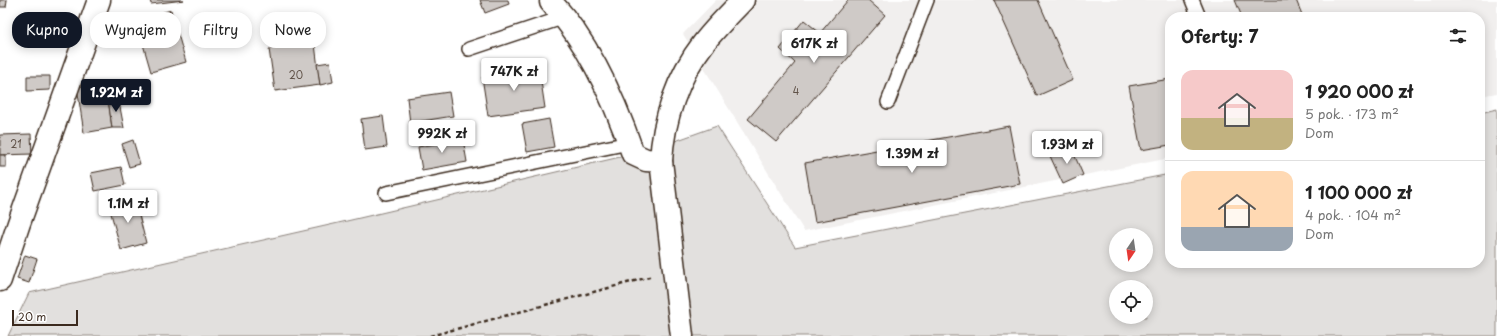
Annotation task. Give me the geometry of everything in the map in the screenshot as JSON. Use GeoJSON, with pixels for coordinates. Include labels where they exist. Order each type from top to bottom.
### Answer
{"type":"FeatureCollection","features":[{"type":"Feature","properties":{"kind":"street"},"geometry":{"type":"LineString","coordinates":[[0,280],[99,0]]}},
{"type":"Feature","properties":{"kind":"street"},"geometry":{"type":"LineString","coordinates":[[682,336],[661,161],[664,135],[672,105],[683,74],[703,44],[743,0]]}},
{"type":"Feature","properties":{"kind":"street"},"geometry":{"type":"LineString","coordinates":[[551,2],[565,17],[592,61],[622,122],[633,154],[646,160],[661,161]]}},
{"type":"Feature","properties":{"kind":"lane"},"geometry":{"type":"LineString","coordinates":[[888,102],[928,0]]}},
{"type":"Feature","properties":{"kind":"lane"},"geometry":{"type":"LineString","coordinates":[[1192,0],[1197,12]]}},
{"type":"Feature","properties":{"kind":"lane"},"geometry":{"type":"LineString","coordinates":[[469,49],[565,17]]}},
{"type":"Feature","properties":{"kind":"lane"},"geometry":{"type":"LineString","coordinates":[[386,193],[629,142]]}},
{"type":"Feature","properties":{"kind":"path"},"geometry":{"type":"LineString","coordinates":[[430,336],[674,270]]}},
{"type":"Feature","properties":{"kind":"shaded area"},"geometry":{"type":"Polygon","coordinates":[[[716,0],[1497,0],[1497,93],[1485,95],[1485,12],[1165,12],[1165,159],[804,231],[683,34],[716,0]]]}},
{"type":"Feature","properties":{"kind":"shaded area"},"geometry":{"type":"Polygon","coordinates":[[[1497,109],[1497,336],[8,336],[29,293],[334,224],[650,150],[717,126],[795,247],[1165,175],[1165,268],[1485,268],[1485,112],[1497,109]]]}},
{"type":"Feature","properties":{"kind":"building"},"geometry":{"type":"Polygon","coordinates":[[[0,0],[7,0],[6,7],[0,7],[0,0]]]}},
{"type":"Feature","properties":{"kind":"building"},"geometry":{"type":"Polygon","coordinates":[[[150,0],[184,0],[151,4],[150,0]]]}},
{"type":"Feature","properties":{"kind":"building"},"geometry":{"type":"Polygon","coordinates":[[[480,0],[508,0],[509,4],[485,13],[480,0]]]}},
{"type":"Feature","properties":{"kind":"building"},"geometry":{"type":"Polygon","coordinates":[[[848,0],[868,0],[885,15],[776,142],[748,119],[795,63],[780,49],[804,20],[820,33],[848,0]]]}},
{"type":"Feature","properties":{"kind":"building"},"geometry":{"type":"Polygon","coordinates":[[[994,0],[1038,0],[1073,80],[1037,96],[994,0]]]}},
{"type":"Feature","properties":{"kind":"building"},"geometry":{"type":"Polygon","coordinates":[[[1235,0],[1296,0],[1301,12],[1240,12],[1235,0]]]}},
{"type":"Feature","properties":{"kind":"building"},"geometry":{"type":"Polygon","coordinates":[[[181,45],[186,62],[151,72],[144,48],[181,48],[181,45]]]}},
{"type":"Feature","properties":{"kind":"building"},"geometry":{"type":"Polygon","coordinates":[[[315,48],[320,85],[275,91],[269,49],[315,48]]]}},
{"type":"Feature","properties":{"kind":"building"},"geometry":{"type":"Polygon","coordinates":[[[330,62],[333,82],[320,85],[317,64],[330,62]]]}},
{"type":"Feature","properties":{"kind":"building"},"geometry":{"type":"Polygon","coordinates":[[[539,68],[545,108],[488,116],[482,77],[539,68]]]}},
{"type":"Feature","properties":{"kind":"building"},"geometry":{"type":"Polygon","coordinates":[[[27,76],[50,76],[50,90],[27,91],[27,76]]]}},
{"type":"Feature","properties":{"kind":"building"},"geometry":{"type":"Polygon","coordinates":[[[1165,80],[1165,146],[1141,150],[1129,86],[1165,80]]]}},
{"type":"Feature","properties":{"kind":"building"},"geometry":{"type":"Polygon","coordinates":[[[106,82],[112,128],[84,133],[77,87],[106,82]]]}},
{"type":"Feature","properties":{"kind":"building"},"geometry":{"type":"Polygon","coordinates":[[[449,92],[453,116],[410,123],[407,98],[449,92]]]}},
{"type":"Feature","properties":{"kind":"building"},"geometry":{"type":"Polygon","coordinates":[[[118,97],[124,128],[112,128],[108,99],[118,97]]]}},
{"type":"Feature","properties":{"kind":"building"},"geometry":{"type":"Polygon","coordinates":[[[383,116],[387,147],[365,150],[361,119],[383,116]]]}},
{"type":"Feature","properties":{"kind":"building"},"geometry":{"type":"Polygon","coordinates":[[[549,119],[554,147],[527,152],[522,124],[549,119]]]}},
{"type":"Feature","properties":{"kind":"building"},"geometry":{"type":"Polygon","coordinates":[[[1009,126],[1020,184],[815,222],[805,163],[1009,126]]]}},
{"type":"Feature","properties":{"kind":"building"},"geometry":{"type":"Polygon","coordinates":[[[31,134],[32,154],[0,155],[0,135],[31,134]]]}},
{"type":"Feature","properties":{"kind":"building"},"geometry":{"type":"Polygon","coordinates":[[[463,139],[467,162],[422,170],[418,147],[463,139]]]}},
{"type":"Feature","properties":{"kind":"building"},"geometry":{"type":"Polygon","coordinates":[[[133,140],[140,164],[129,167],[122,144],[133,140]]]}},
{"type":"Feature","properties":{"kind":"building"},"geometry":{"type":"Polygon","coordinates":[[[1071,147],[1083,175],[1063,184],[1050,156],[1071,147]]]}},
{"type":"Feature","properties":{"kind":"building"},"geometry":{"type":"Polygon","coordinates":[[[0,155],[6,155],[6,167],[0,167],[0,155]]]}},
{"type":"Feature","properties":{"kind":"building"},"geometry":{"type":"Polygon","coordinates":[[[121,167],[125,185],[95,191],[91,173],[121,167]]]}},
{"type":"Feature","properties":{"kind":"building"},"geometry":{"type":"Polygon","coordinates":[[[135,199],[146,243],[121,250],[109,206],[135,199]]]}},
{"type":"Feature","properties":{"kind":"building"},"geometry":{"type":"Polygon","coordinates":[[[25,255],[37,259],[29,283],[17,279],[25,255]]]}}]}
